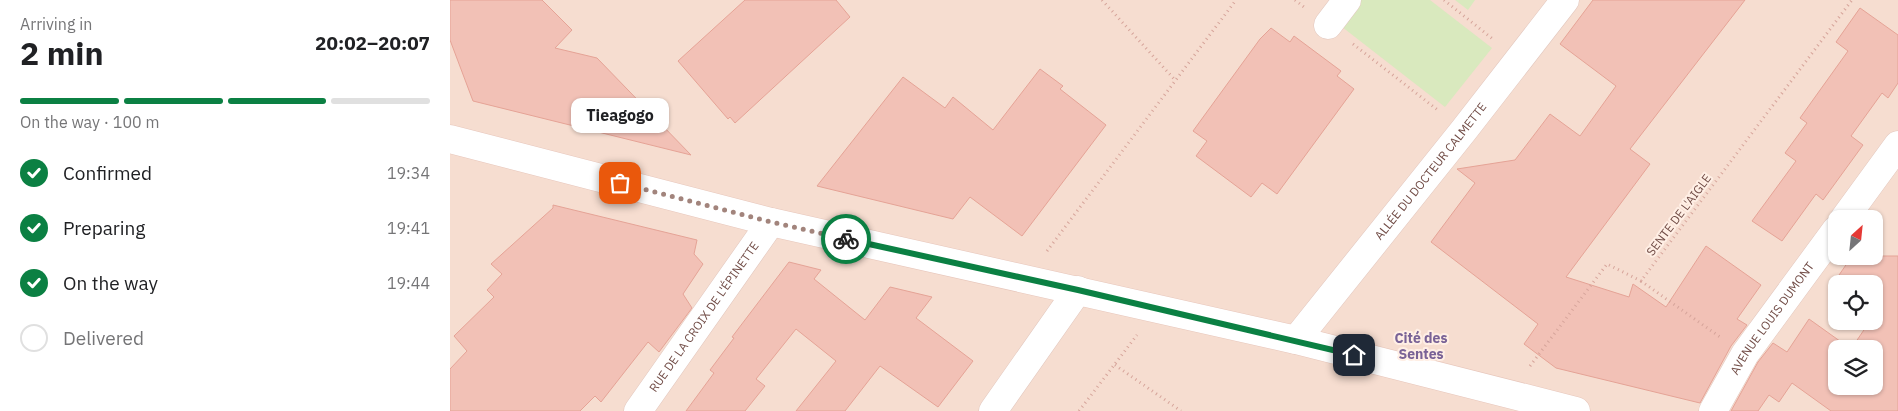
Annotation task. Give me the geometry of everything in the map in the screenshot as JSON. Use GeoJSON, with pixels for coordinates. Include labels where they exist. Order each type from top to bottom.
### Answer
{"type":"FeatureCollection","features":[{"type":"Feature","properties":{"kind":"street"},"geometry":{"type":"LineString","coordinates":[[1328,25],[1347,0]]}},
{"type":"Feature","properties":{"kind":"street","name":"ALLÉE DU DOCTEUR CALMETTE"},"geometry":{"type":"LineString","coordinates":[[1296,340],[1464,130],[1564,0]]}},
{"type":"Feature","properties":{"kind":"street"},"geometry":{"type":"LineString","coordinates":[[450,139],[771,222],[1028,278],[1296,340],[1576,411]]}},
{"type":"Feature","properties":{"kind":"street"},"geometry":{"type":"LineString","coordinates":[[1851,210],[1898,145]]}},
{"type":"Feature","properties":{"kind":"street","name":"RUE DE LA CROIX DE L'ÉPINETTE"},"geometry":{"type":"LineString","coordinates":[[638,411],[771,222]]}},
{"type":"Feature","properties":{"kind":"street","name":"AVENUE LOUIS DUMONT"},"geometry":{"type":"LineString","coordinates":[[1714,411],[1745,354],[1828,241]]}},
{"type":"Feature","properties":{"kind":"street"},"geometry":{"type":"LineString","coordinates":[[993,411],[1078,290]]}},
{"type":"Feature","properties":{"kind":"path"},"geometry":{"type":"LineString","coordinates":[[1102,0],[1175,80]]}},
{"type":"Feature","properties":{"kind":"path"},"geometry":{"type":"LineString","coordinates":[[1028,278],[1060,231],[1236,0]]}},
{"type":"Feature","properties":{"kind":"path"},"geometry":{"type":"LineString","coordinates":[[1295,0],[1464,130]]}},
{"type":"Feature","properties":{"kind":"path"},"geometry":{"type":"LineString","coordinates":[[1444,0],[1519,59]]}},
{"type":"Feature","properties":{"kind":"path","name":"SENTE DE L'AIGLE"},"geometry":{"type":"LineString","coordinates":[[1641,281],[1852,0]]}},
{"type":"Feature","properties":{"kind":"path"},"geometry":{"type":"LineString","coordinates":[[1509,394],[1607,264],[1641,281],[1745,354]]}},
{"type":"Feature","properties":{"kind":"path"},"geometry":{"type":"LineString","coordinates":[[1079,411],[1157,309]]}},
{"type":"Feature","properties":{"kind":"path"},"geometry":{"type":"LineString","coordinates":[[1114,365],[1181,411]]}},
{"type":"Feature","properties":{"kind":"shaded area"},"geometry":{"type":"Polygon","coordinates":[[[450,0],[1898,0],[1898,411],[450,411],[450,0]]]}},
{"type":"Feature","properties":{"kind":"green space"},"geometry":{"type":"Polygon","coordinates":[[[1355,0],[1430,0],[1492,48],[1445,107],[1337,23],[1355,0]]]}},
{"type":"Feature","properties":{"kind":"green space"},"geometry":{"type":"Polygon","coordinates":[[[1455,0],[1475,0],[1468,10],[1455,0]]]}},
{"type":"Feature","properties":{"kind":"building"},"geometry":{"type":"Polygon","coordinates":[[[450,0],[542,0],[572,30],[555,48],[597,58],[691,155],[473,101],[450,40],[450,0]]]}},
{"type":"Feature","properties":{"kind":"building"},"geometry":{"type":"Polygon","coordinates":[[[745,0],[836,0],[850,17],[735,123],[730,117],[728,119],[678,61],[745,0]]]}},
{"type":"Feature","properties":{"kind":"building"},"geometry":{"type":"Polygon","coordinates":[[[1593,0],[1745,0],[1630,149],[1650,164],[1566,277],[1629,297],[1633,284],[1666,307],[1706,246],[1761,285],[1737,319],[1747,325],[1731,346],[1700,403],[1556,368],[1524,344],[1538,324],[1431,242],[1475,183],[1457,169],[1515,160],[1550,114],[1580,136],[1616,86],[1560,44],[1593,0]]]}},
{"type":"Feature","properties":{"kind":"building"},"geometry":{"type":"Polygon","coordinates":[[[1860,8],[1898,35],[1898,83],[1888,98],[1882,93],[1851,136],[1863,145],[1823,200],[1816,194],[1782,241],[1752,221],[1796,161],[1785,153],[1807,123],[1800,118],[1848,51],[1836,42],[1860,8]]]}},
{"type":"Feature","properties":{"kind":"building"},"geometry":{"type":"Polygon","coordinates":[[[1271,28],[1290,42],[1294,36],[1341,71],[1337,76],[1354,89],[1277,194],[1262,183],[1251,197],[1196,156],[1207,141],[1193,131],[1260,39],[1271,28]]]}},
{"type":"Feature","properties":{"kind":"building"},"geometry":{"type":"Polygon","coordinates":[[[1040,69],[1063,86],[1060,89],[1106,125],[1022,236],[970,197],[953,219],[817,186],[903,77],[945,108],[953,97],[993,130],[1040,69]]]}},
{"type":"Feature","properties":{"kind":"building"},"geometry":{"type":"Polygon","coordinates":[[[553,205],[697,240],[694,254],[703,264],[683,294],[692,308],[659,352],[648,342],[601,402],[595,396],[580,411],[450,411],[450,369],[467,351],[454,336],[494,297],[487,290],[502,274],[491,264],[553,208],[553,205]]]}},
{"type":"Feature","properties":{"kind":"building"},"geometry":{"type":"Polygon","coordinates":[[[1883,256],[1898,256],[1898,411],[1831,411],[1792,383],[1779,402],[1769,395],[1758,411],[1731,411],[1758,362],[1773,343],[1787,352],[1809,319],[1838,340],[1828,340],[1828,395],[1883,395],[1883,340],[1857,340],[1864,330],[1883,330],[1883,275],[1839,275],[1846,265],[1883,265],[1883,256]]]}},
{"type":"Feature","properties":{"kind":"building"},"geometry":{"type":"Polygon","coordinates":[[[789,262],[821,270],[814,279],[865,320],[890,287],[932,297],[916,318],[973,361],[938,407],[880,366],[845,411],[796,411],[836,361],[796,329],[756,379],[765,386],[745,411],[686,411],[714,373],[710,370],[734,338],[732,337],[789,262]]]}},
{"type":"Feature","properties":{"kind":"way so far"},"geometry":{"type":"LineString","coordinates":[[620,183],[771,222],[846,239]]}},
{"type":"Feature","properties":{"kind":"place","name":"Tieagogo"},"geometry":{"type":"Point","coordinates":[620,183]}},
{"type":"Feature","properties":{"kind":"district","name":"Cité des Sentes"},"geometry":{"type":"Point","coordinates":[1421,346]}},
{"type":"Feature","properties":{"kind":"route"},"geometry":{"type":"LineString","coordinates":[[846,239],[1078,290],[1354,355]]}}]}
